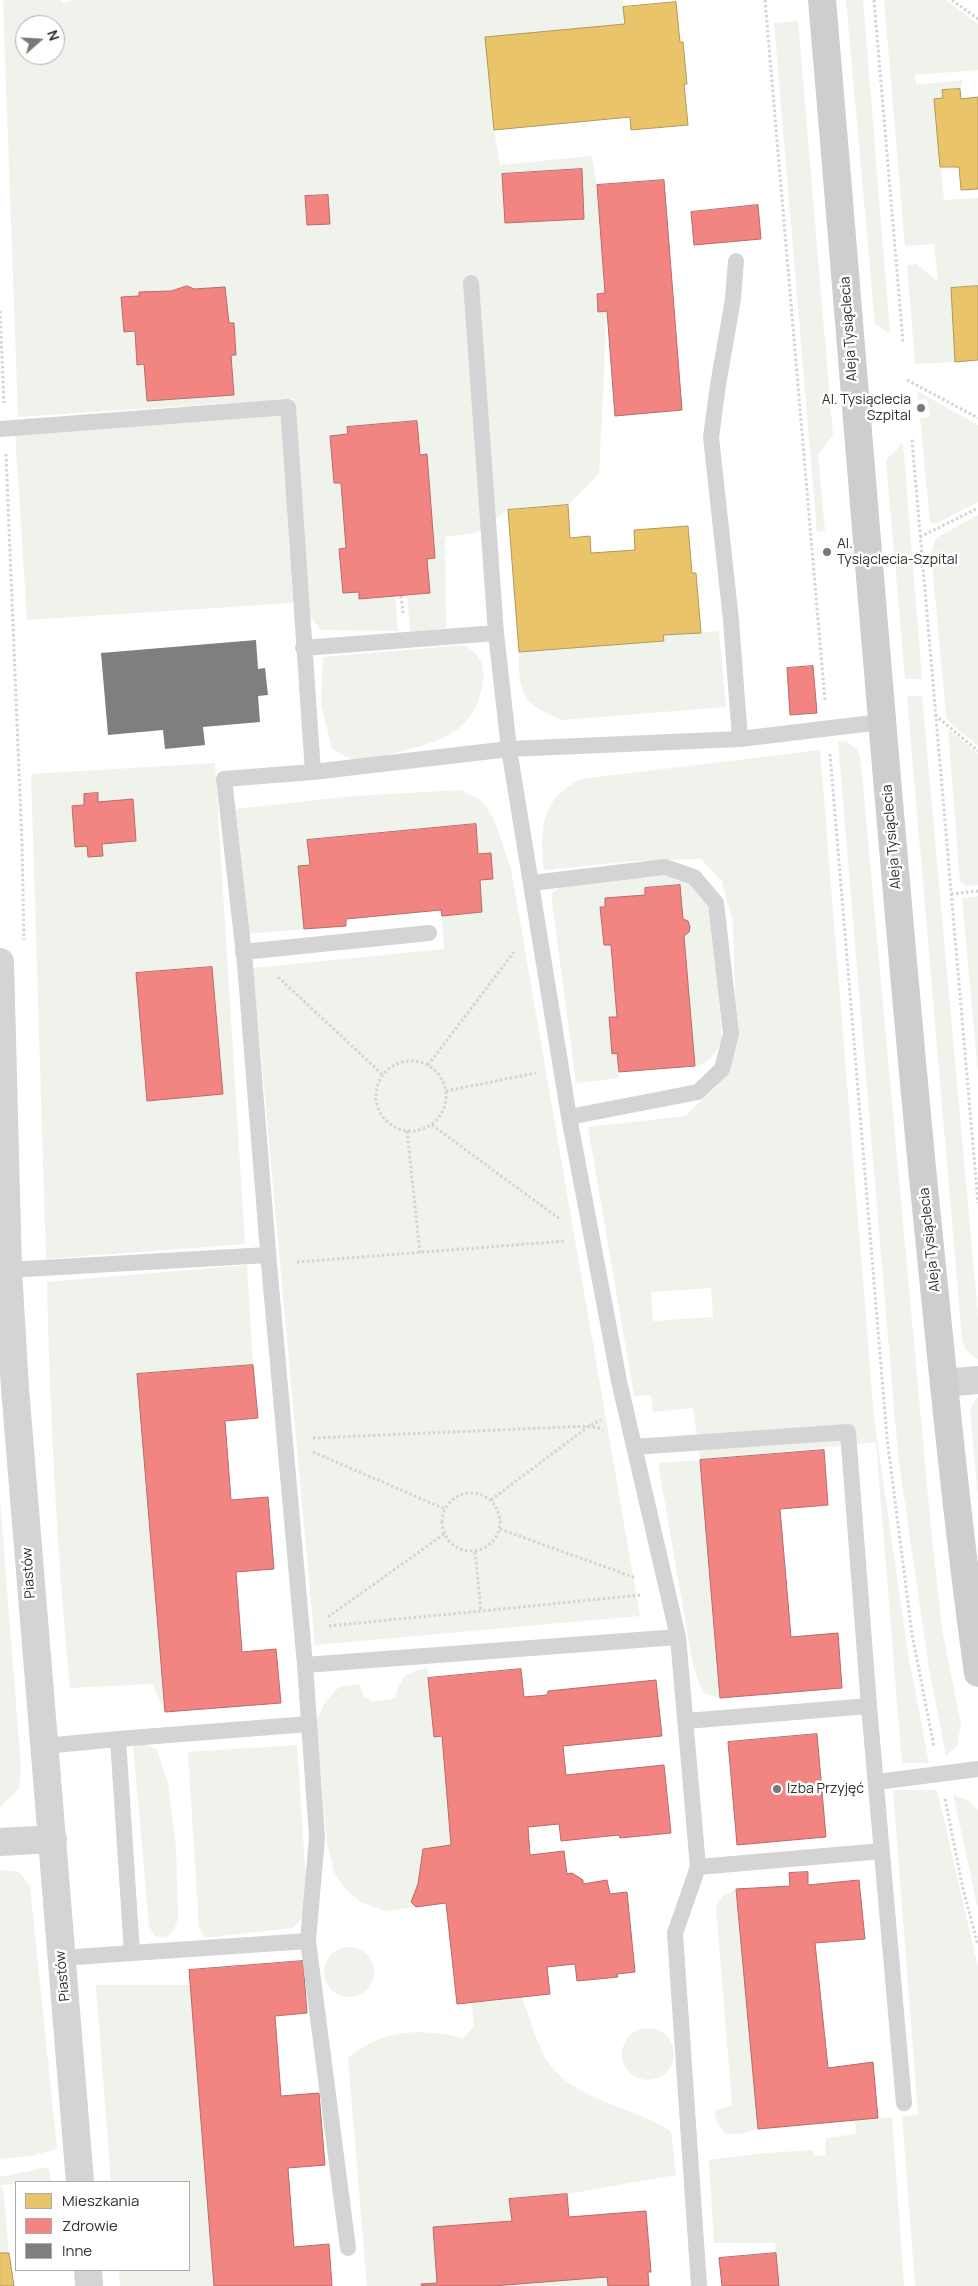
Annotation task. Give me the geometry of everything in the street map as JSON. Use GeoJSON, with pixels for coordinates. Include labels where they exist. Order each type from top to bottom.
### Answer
{"type":"FeatureCollection","features":[{"type":"Feature","properties":{"kind":"street","name":"Aleja Tysiąclecia"},"geometry":{"type":"LineString","coordinates":[[822,0],[881,722],[961,1554],[978,1673]]}},
{"type":"Feature","properties":{"kind":"street","name":"Piastów"},"geometry":{"type":"LineString","coordinates":[[0,962],[8,1270],[7,1388],[53,1839],[80,2181]]}},
{"type":"Feature","properties":{"kind":"street"},"geometry":{"type":"LineString","coordinates":[[944,1383],[978,1380]]}},
{"type":"Feature","properties":{"kind":"street"},"geometry":{"type":"LineString","coordinates":[[0,1842],[53,1839]]}},
{"type":"Feature","properties":{"kind":"street"},"geometry":{"type":"LineString","coordinates":[[88,2271],[89,2286]]}},
{"type":"Feature","properties":{"kind":"lane"},"geometry":{"type":"LineString","coordinates":[[736,260],[733,299],[711,437],[731,620],[740,738]]}},
{"type":"Feature","properties":{"kind":"lane"},"geometry":{"type":"LineString","coordinates":[[471,282],[496,633],[509,749],[570,1117],[634,1447],[678,1637],[698,1868],[675,1932],[699,2286]]}},
{"type":"Feature","properties":{"kind":"lane"},"geometry":{"type":"LineString","coordinates":[[2,428],[288,407],[303,648],[313,772]]}},
{"type":"Feature","properties":{"kind":"lane"},"geometry":{"type":"LineString","coordinates":[[303,648],[496,633]]}},
{"type":"Feature","properties":{"kind":"lane"},"geometry":{"type":"LineString","coordinates":[[348,2248],[308,1941],[317,1837],[305,1664],[268,1260],[243,952],[224,779],[313,772],[509,749],[740,738],[828,730],[881,722]]}},
{"type":"Feature","properties":{"kind":"lane"},"geometry":{"type":"LineString","coordinates":[[532,883],[665,867],[694,877],[716,903],[731,1034],[722,1069],[698,1092],[570,1117]]}},
{"type":"Feature","properties":{"kind":"lane"},"geometry":{"type":"LineString","coordinates":[[243,952],[429,933]]}},
{"type":"Feature","properties":{"kind":"lane"},"geometry":{"type":"LineString","coordinates":[[8,1270],[268,1260]]}},
{"type":"Feature","properties":{"kind":"lane"},"geometry":{"type":"LineString","coordinates":[[634,1447],[848,1432],[869,1706],[904,2103]]}},
{"type":"Feature","properties":{"kind":"lane"},"geometry":{"type":"LineString","coordinates":[[305,1664],[678,1637]]}},
{"type":"Feature","properties":{"kind":"lane"},"geometry":{"type":"LineString","coordinates":[[686,1721],[869,1706]]}},
{"type":"Feature","properties":{"kind":"lane"},"geometry":{"type":"LineString","coordinates":[[44,1746],[309,1724]]}},
{"type":"Feature","properties":{"kind":"lane"},"geometry":{"type":"LineString","coordinates":[[118,1739],[132,1953]]}},
{"type":"Feature","properties":{"kind":"lane"},"geometry":{"type":"LineString","coordinates":[[877,1782],[978,1769]]}},
{"type":"Feature","properties":{"kind":"lane"},"geometry":{"type":"LineString","coordinates":[[698,1868],[882,1851]]}},
{"type":"Feature","properties":{"kind":"lane"},"geometry":{"type":"LineString","coordinates":[[62,1958],[308,1941]]}},
{"type":"Feature","properties":{"kind":"path"},"geometry":{"type":"LineString","coordinates":[[765,0],[887,1438],[912,1634],[963,1889],[978,1945]]}},
{"type":"Feature","properties":{"kind":"path"},"geometry":{"type":"LineString","coordinates":[[874,0],[903,342]]}},
{"type":"Feature","properties":{"kind":"path"},"geometry":{"type":"LineString","coordinates":[[952,0],[978,19]]}},
{"type":"Feature","properties":{"kind":"path"},"geometry":{"type":"LineString","coordinates":[[0,311],[2,428],[22,844],[24,942]]}},
{"type":"Feature","properties":{"kind":"path"},"geometry":{"type":"LineString","coordinates":[[906,380],[978,418]]}},
{"type":"Feature","properties":{"kind":"path"},"geometry":{"type":"LineString","coordinates":[[912,440],[934,715],[978,1203]]}},
{"type":"Feature","properties":{"kind":"path"},"geometry":{"type":"LineString","coordinates":[[920,537],[978,508]]}},
{"type":"Feature","properties":{"kind":"path"},"geometry":{"type":"LineString","coordinates":[[934,715],[978,750]]}},
{"type":"Feature","properties":{"kind":"path"},"geometry":{"type":"LineString","coordinates":[[951,894],[978,891]]}},
{"type":"Feature","properties":{"kind":"path"},"geometry":{"type":"LineString","coordinates":[[428,1066],[517,949]]}},
{"type":"Feature","properties":{"kind":"path"},"geometry":{"type":"LineString","coordinates":[[273,973],[383,1075]]}},
{"type":"Feature","properties":{"kind":"path"},"geometry":{"type":"LineString","coordinates":[[409,1061],[428,1066],[437,1072],[443,1081],[446,1091],[444,1110],[432,1125],[424,1130],[407,1131],[397,1129],[388,1123],[377,1105],[377,1090],[383,1075],[390,1068],[409,1061]]}},
{"type":"Feature","properties":{"kind":"path"},"geometry":{"type":"LineString","coordinates":[[446,1091],[541,1072]]}},
{"type":"Feature","properties":{"kind":"path"},"geometry":{"type":"LineString","coordinates":[[432,1125],[563,1222]]}},
{"type":"Feature","properties":{"kind":"path"},"geometry":{"type":"LineString","coordinates":[[407,1131],[420,1252]]}},
{"type":"Feature","properties":{"kind":"path"},"geometry":{"type":"LineString","coordinates":[[268,1260],[420,1252],[571,1241]]}},
{"type":"Feature","properties":{"kind":"path"},"geometry":{"type":"LineString","coordinates":[[491,1500],[589,1426],[602,1419]]}},
{"type":"Feature","properties":{"kind":"path"},"geometry":{"type":"LineString","coordinates":[[284,1439],[589,1426],[605,1429]]}},
{"type":"Feature","properties":{"kind":"path"},"geometry":{"type":"LineString","coordinates":[[305,1449],[445,1509]]}},
{"type":"Feature","properties":{"kind":"path"},"geometry":{"type":"LineString","coordinates":[[466,1493],[484,1495],[491,1500],[500,1513],[500,1529],[492,1544],[475,1552],[456,1548],[444,1534],[442,1517],[445,1509],[457,1496],[466,1493]]}},
{"type":"Feature","properties":{"kind":"path"},"geometry":{"type":"LineString","coordinates":[[500,1529],[638,1578]]}},
{"type":"Feature","properties":{"kind":"path"},"geometry":{"type":"LineString","coordinates":[[321,1622],[444,1534]]}},
{"type":"Feature","properties":{"kind":"path"},"geometry":{"type":"LineString","coordinates":[[475,1552],[481,1611]]}},
{"type":"Feature","properties":{"kind":"path"},"geometry":{"type":"LineString","coordinates":[[323,1626],[637,1596]]}},
{"type":"Feature","properties":{"kind":"shaded area"},"geometry":{"type":"Polygon","coordinates":[[[3,0],[60,0],[63,3],[76,0],[623,0],[625,24],[485,37],[494,130],[500,165],[592,156],[597,185],[605,293],[597,294],[598,311],[607,311],[599,474],[568,505],[508,510],[476,533],[445,537],[446,628],[410,632],[407,596],[429,593],[427,559],[435,558],[427,455],[420,455],[417,421],[348,427],[348,434],[330,436],[334,483],[341,483],[346,548],[339,549],[343,593],[359,592],[360,599],[395,596],[398,631],[321,630],[309,615],[293,399],[18,417],[3,0]],[[582,169],[502,174],[505,223],[584,219],[582,169]],[[328,195],[305,196],[307,225],[330,223],[328,195]],[[187,286],[171,291],[139,296],[135,331],[138,365],[144,364],[147,401],[234,395],[231,355],[236,355],[234,323],[229,323],[225,287],[194,289],[187,286]]]}},
{"type":"Feature","properties":{"kind":"shaded area"},"geometry":{"type":"Polygon","coordinates":[[[846,0],[863,0],[890,334],[875,324],[846,0]]]}},
{"type":"Feature","properties":{"kind":"shaded area"},"geometry":{"type":"Polygon","coordinates":[[[884,0],[946,0],[978,24],[978,70],[915,75],[916,85],[963,80],[960,89],[943,90],[943,98],[934,100],[944,200],[978,198],[978,286],[951,289],[955,362],[915,364],[907,265],[917,264],[938,282],[934,244],[905,246],[884,0]]]}},
{"type":"Feature","properties":{"kind":"shaded area"},"geometry":{"type":"Polygon","coordinates":[[[798,21],[833,435],[818,455],[825,531],[817,532],[774,23],[798,21]]]}},
{"type":"Feature","properties":{"kind":"shaded area"},"geometry":{"type":"Polygon","coordinates":[[[917,391],[978,425],[978,502],[935,524],[930,522],[920,418],[930,417],[927,399],[918,400],[917,391]]]}},
{"type":"Feature","properties":{"kind":"shaded area"},"geometry":{"type":"Polygon","coordinates":[[[281,415],[293,603],[27,620],[15,432],[281,415]]]}},
{"type":"Feature","properties":{"kind":"shaded area"},"geometry":{"type":"Polygon","coordinates":[[[903,443],[922,679],[905,679],[886,460],[903,443]]]}},
{"type":"Feature","properties":{"kind":"shaded area"},"geometry":{"type":"Polygon","coordinates":[[[978,515],[978,746],[948,721],[946,715],[931,552],[936,538],[978,515]]]}},
{"type":"Feature","properties":{"kind":"shaded area"},"geometry":{"type":"Polygon","coordinates":[[[719,631],[726,707],[563,720],[539,709],[531,703],[522,688],[519,652],[664,641],[663,635],[719,631]]]}},
{"type":"Feature","properties":{"kind":"shaded area"},"geometry":{"type":"Polygon","coordinates":[[[464,645],[478,656],[483,669],[483,682],[479,700],[472,713],[452,733],[425,745],[368,761],[360,762],[350,759],[332,749],[321,704],[323,657],[464,645]]]}},
{"type":"Feature","properties":{"kind":"shaded area"},"geometry":{"type":"Polygon","coordinates":[[[907,696],[922,696],[978,1316],[978,1360],[965,1349],[962,1339],[907,696]]]}},
{"type":"Feature","properties":{"kind":"shaded area"},"geometry":{"type":"Polygon","coordinates":[[[948,729],[978,754],[978,885],[966,886],[960,881],[948,729]]]}},
{"type":"Feature","properties":{"kind":"shaded area"},"geometry":{"type":"Polygon","coordinates":[[[846,741],[858,750],[861,764],[931,1529],[942,1629],[961,1724],[957,1746],[946,1756],[929,1669],[898,1455],[838,742],[846,741]]]}},
{"type":"Feature","properties":{"kind":"shaded area"},"geometry":{"type":"Polygon","coordinates":[[[820,750],[874,1417],[908,1654],[929,1763],[902,1763],[876,1442],[701,1460],[720,1698],[706,1694],[699,1684],[692,1660],[658,1463],[700,1460],[693,1408],[653,1412],[651,1395],[634,1396],[588,1127],[685,1116],[716,1087],[736,1042],[733,923],[722,881],[701,859],[636,861],[544,870],[543,828],[550,806],[567,787],[581,779],[820,750]],[[711,1288],[651,1292],[653,1321],[713,1317],[711,1288]]]}},
{"type":"Feature","properties":{"kind":"shaded area"},"geometry":{"type":"Polygon","coordinates":[[[215,763],[245,1244],[46,1259],[31,774],[215,763]],[[98,793],[84,794],[84,805],[72,807],[75,847],[87,846],[88,857],[103,856],[102,844],[136,841],[133,799],[98,802],[98,793]],[[212,967],[137,973],[147,1101],[223,1094],[212,967]]]}},
{"type":"Feature","properties":{"kind":"shaded area"},"geometry":{"type":"Polygon","coordinates":[[[461,790],[482,801],[494,819],[511,869],[640,1616],[315,1645],[253,968],[444,949],[442,916],[482,912],[480,880],[493,879],[491,853],[478,854],[476,824],[307,840],[310,865],[304,929],[247,934],[236,809],[353,796],[461,790]]]}},
{"type":"Feature","properties":{"kind":"shaded area"},"geometry":{"type":"Polygon","coordinates":[[[671,875],[685,880],[712,905],[722,1040],[712,1057],[695,1066],[684,936],[689,927],[688,922],[683,919],[680,885],[645,888],[645,895],[605,898],[605,907],[600,907],[604,945],[611,945],[617,1017],[609,1018],[612,1053],[617,1053],[619,1078],[576,1083],[551,894],[560,887],[671,875]]]}},
{"type":"Feature","properties":{"kind":"shaded area"},"geometry":{"type":"Polygon","coordinates":[[[978,896],[978,1073],[962,898],[978,896]]]}},
{"type":"Feature","properties":{"kind":"shaded area"},"geometry":{"type":"Polygon","coordinates":[[[247,1265],[253,1365],[138,1374],[165,1712],[152,1684],[70,1688],[61,1587],[55,1485],[47,1282],[247,1265]]]}},
{"type":"Feature","properties":{"kind":"shaded area"},"geometry":{"type":"Polygon","coordinates":[[[978,1398],[978,1500],[970,1410],[978,1398]]]}},
{"type":"Feature","properties":{"kind":"shaded area"},"geometry":{"type":"Polygon","coordinates":[[[0,1499],[21,1768],[19,1789],[0,1807],[0,1499]]]}},
{"type":"Feature","properties":{"kind":"shaded area"},"geometry":{"type":"Polygon","coordinates":[[[428,1668],[434,1736],[442,1736],[451,1845],[423,1849],[418,1884],[412,1902],[416,1907],[386,1911],[359,1901],[344,1887],[334,1872],[327,1843],[316,1722],[324,1704],[339,1687],[359,1684],[363,1695],[373,1702],[395,1698],[405,1676],[428,1668]]]}},
{"type":"Feature","properties":{"kind":"shaded area"},"geometry":{"type":"Polygon","coordinates":[[[136,1744],[148,1745],[157,1750],[168,1783],[176,1847],[178,1918],[174,1930],[166,1938],[155,1936],[149,1926],[133,1748],[136,1744]]]}},
{"type":"Feature","properties":{"kind":"shaded area"},"geometry":{"type":"Polygon","coordinates":[[[297,1745],[308,1913],[292,1928],[205,1938],[199,1927],[188,1752],[297,1745]]]}},
{"type":"Feature","properties":{"kind":"shaded area"},"geometry":{"type":"Polygon","coordinates":[[[893,1790],[937,1790],[978,1967],[978,2286],[915,2286],[902,2116],[918,2115],[893,1790]]]}},
{"type":"Feature","properties":{"kind":"shaded area"},"geometry":{"type":"Polygon","coordinates":[[[953,1794],[969,1801],[978,1810],[978,1909],[953,1794]]]}},
{"type":"Feature","properties":{"kind":"shaded area"},"geometry":{"type":"Polygon","coordinates":[[[0,1870],[19,1872],[30,1886],[57,2149],[30,2156],[0,2159],[0,1870]]]}},
{"type":"Feature","properties":{"kind":"shaded area"},"geometry":{"type":"Polygon","coordinates":[[[736,1889],[758,2129],[739,2134],[725,2134],[716,2120],[714,2111],[732,2105],[716,1907],[722,1897],[736,1889]]]}},
{"type":"Feature","properties":{"kind":"shaded area"},"geometry":{"type":"Polygon","coordinates":[[[349,1947],[363,1951],[370,1958],[374,1972],[370,1986],[363,1993],[349,1997],[335,1993],[328,1986],[324,1972],[328,1958],[335,1951],[349,1947]]]}},
{"type":"Feature","properties":{"kind":"shaded area"},"geometry":{"type":"Polygon","coordinates":[[[96,1985],[190,1985],[214,2286],[120,2286],[119,2271],[190,2271],[190,2181],[111,2181],[96,1985]]]}},
{"type":"Feature","properties":{"kind":"shaded area"},"geometry":{"type":"Polygon","coordinates":[[[522,1998],[541,2048],[548,2062],[559,2075],[588,2094],[640,2115],[671,2131],[676,2175],[567,2194],[509,2199],[512,2221],[433,2228],[437,2283],[422,2284],[422,2286],[367,2286],[348,2057],[371,2043],[396,2034],[418,2032],[463,2038],[474,2027],[472,2003],[522,1998]]]}},
{"type":"Feature","properties":{"kind":"shaded area"},"geometry":{"type":"Polygon","coordinates":[[[643,2028],[653,2028],[667,2035],[674,2049],[674,2059],[667,2073],[653,2080],[643,2080],[633,2076],[626,2069],[622,2059],[622,2049],[626,2039],[633,2032],[643,2028]]]}},
{"type":"Feature","properties":{"kind":"shaded area"},"geometry":{"type":"Polygon","coordinates":[[[892,2117],[904,2286],[779,2286],[775,2243],[714,2243],[709,2160],[766,2153],[813,2150],[813,2156],[825,2155],[826,2138],[856,2134],[855,2120],[892,2117]]]}},
{"type":"Feature","properties":{"kind":"shaded area"},"geometry":{"type":"Polygon","coordinates":[[[48,2167],[51,2181],[15,2181],[15,2184],[0,2185],[0,2177],[48,2167]]]}},
{"type":"Feature","properties":{"kind":"shaded area"},"geometry":{"type":"Polygon","coordinates":[[[0,2187],[3,2187],[9,2253],[0,2253],[0,2187]]]}},
{"type":"Feature","properties":{"kind":"shaded area"},"geometry":{"type":"Polygon","coordinates":[[[607,2277],[608,2286],[493,2286],[607,2277]]]}},
{"type":"Feature","properties":{"kind":"building: Mieszkania"},"geometry":{"type":"Polygon","coordinates":[[[676,2],[680,42],[683,42],[687,84],[684,84],[688,125],[631,130],[630,117],[494,130],[485,37],[625,24],[623,7],[676,2]]]}},
{"type":"Feature","properties":{"kind":"building: Mieszkania"},"geometry":{"type":"Polygon","coordinates":[[[960,89],[961,99],[978,97],[978,189],[961,190],[959,167],[940,167],[934,99],[943,98],[942,90],[960,89]]]}},
{"type":"Feature","properties":{"kind":"building: Mieszkania"},"geometry":{"type":"Polygon","coordinates":[[[978,286],[978,360],[955,362],[951,288],[978,286]]]}},
{"type":"Feature","properties":{"kind":"building: Mieszkania"},"geometry":{"type":"Polygon","coordinates":[[[568,505],[570,538],[590,536],[591,553],[635,550],[634,530],[688,526],[692,573],[696,573],[701,633],[663,635],[664,641],[519,652],[508,510],[568,505]]]}},
{"type":"Feature","properties":{"kind":"building: Mieszkania"},"geometry":{"type":"Polygon","coordinates":[[[0,2253],[9,2253],[14,2286],[0,2286],[0,2253]]]}},
{"type":"Feature","properties":{"kind":"building: Zdrowie"},"geometry":{"type":"Polygon","coordinates":[[[582,169],[584,219],[505,223],[502,174],[582,169]]]}},
{"type":"Feature","properties":{"kind":"building: Zdrowie"},"geometry":{"type":"Polygon","coordinates":[[[664,180],[682,410],[615,416],[607,311],[598,312],[597,294],[605,293],[597,185],[664,180]]]}},
{"type":"Feature","properties":{"kind":"building: Zdrowie"},"geometry":{"type":"Polygon","coordinates":[[[328,195],[330,224],[307,225],[305,196],[328,195]]]}},
{"type":"Feature","properties":{"kind":"building: Zdrowie"},"geometry":{"type":"Polygon","coordinates":[[[758,205],[761,239],[694,245],[691,212],[758,205]]]}},
{"type":"Feature","properties":{"kind":"building: Zdrowie"},"geometry":{"type":"Polygon","coordinates":[[[187,286],[194,289],[225,287],[229,323],[234,323],[236,355],[231,355],[234,395],[147,401],[144,364],[137,365],[135,331],[124,332],[121,297],[139,296],[139,292],[171,291],[187,286]]]}},
{"type":"Feature","properties":{"kind":"building: Zdrowie"},"geometry":{"type":"Polygon","coordinates":[[[417,421],[420,455],[427,454],[435,558],[427,559],[430,593],[359,599],[359,592],[343,593],[339,549],[346,548],[341,483],[334,483],[330,436],[348,434],[347,427],[417,421]]]}},
{"type":"Feature","properties":{"kind":"building: Zdrowie"},"geometry":{"type":"Polygon","coordinates":[[[813,666],[817,713],[790,715],[787,668],[813,666]]]}},
{"type":"Feature","properties":{"kind":"building: Zdrowie"},"geometry":{"type":"Polygon","coordinates":[[[98,793],[98,802],[133,799],[136,841],[102,844],[103,856],[88,857],[87,846],[75,847],[72,806],[84,805],[84,794],[98,793]]]}},
{"type":"Feature","properties":{"kind":"building: Zdrowie"},"geometry":{"type":"Polygon","coordinates":[[[476,824],[478,854],[491,853],[493,879],[480,880],[482,912],[442,916],[441,910],[346,919],[346,926],[304,929],[298,866],[310,865],[307,840],[476,824]]]}},
{"type":"Feature","properties":{"kind":"building: Zdrowie"},"geometry":{"type":"Polygon","coordinates":[[[680,885],[683,919],[688,921],[690,927],[689,932],[684,936],[695,1066],[619,1072],[617,1053],[612,1054],[609,1017],[617,1017],[611,945],[604,945],[600,907],[605,907],[605,898],[645,895],[645,888],[680,885]]]}},
{"type":"Feature","properties":{"kind":"building: Zdrowie"},"geometry":{"type":"Polygon","coordinates":[[[212,967],[223,1094],[147,1101],[136,973],[212,967]]]}},
{"type":"Feature","properties":{"kind":"building: Zdrowie"},"geometry":{"type":"Polygon","coordinates":[[[253,1365],[258,1418],[225,1421],[231,1500],[268,1497],[274,1569],[236,1572],[242,1652],[276,1649],[281,1703],[165,1712],[137,1374],[253,1365]]]}},
{"type":"Feature","properties":{"kind":"building: Zdrowie"},"geometry":{"type":"Polygon","coordinates":[[[824,1450],[828,1505],[780,1509],[791,1637],[838,1633],[842,1688],[720,1698],[700,1460],[824,1450]]]}},
{"type":"Feature","properties":{"kind":"building: Zdrowie"},"geometry":{"type":"Polygon","coordinates":[[[521,1669],[524,1697],[547,1695],[548,1691],[656,1680],[662,1736],[563,1746],[566,1775],[664,1765],[671,1833],[620,1838],[619,1835],[561,1841],[559,1824],[528,1827],[530,1855],[564,1851],[567,1874],[572,1873],[583,1880],[583,1884],[607,1880],[610,1894],[627,1892],[635,1972],[617,1974],[618,1977],[577,1981],[575,1964],[547,1967],[550,1994],[457,2004],[446,1903],[416,1907],[411,1902],[418,1884],[423,1849],[451,1845],[442,1736],[434,1737],[428,1678],[521,1669]]]}},
{"type":"Feature","properties":{"kind":"building: Zdrowie","name":"Izba Przyjęć"},"geometry":{"type":"Polygon","coordinates":[[[817,1734],[826,1837],[737,1845],[728,1742],[817,1734]]]}},
{"type":"Feature","properties":{"kind":"building: Zdrowie"},"geometry":{"type":"Polygon","coordinates":[[[808,1872],[808,1885],[859,1880],[865,1939],[815,1943],[828,2068],[873,2062],[878,2118],[758,2129],[736,1889],[790,1886],[789,1873],[808,1872]]]}},
{"type":"Feature","properties":{"kind":"building: Zdrowie"},"geometry":{"type":"Polygon","coordinates":[[[303,1961],[307,2013],[275,2016],[281,2096],[319,2093],[325,2165],[288,2168],[294,2247],[329,2244],[332,2286],[214,2286],[189,1970],[303,1961]]]}},
{"type":"Feature","properties":{"kind":"building: Zdrowie"},"geometry":{"type":"Polygon","coordinates":[[[567,2194],[569,2217],[646,2211],[651,2272],[648,2272],[649,2286],[608,2286],[607,2277],[493,2286],[422,2286],[421,2284],[437,2283],[433,2227],[512,2221],[509,2199],[567,2194]]]}},
{"type":"Feature","properties":{"kind":"building: Zdrowie"},"geometry":{"type":"Polygon","coordinates":[[[776,2253],[779,2286],[722,2286],[719,2258],[776,2253]]]}},
{"type":"Feature","properties":{"kind":"building: Inne"},"geometry":{"type":"Polygon","coordinates":[[[256,640],[258,669],[265,668],[268,695],[258,696],[260,722],[203,727],[205,745],[165,749],[163,730],[108,735],[101,653],[256,640]]]}},
{"type":"Feature","properties":{"kind":"place","name":"Al. Tysiąclecia Szpital"},"geometry":{"type":"Point","coordinates":[921,408]}},
{"type":"Feature","properties":{"kind":"place","name":"Al. Tysiąclecia-Szpital"},"geometry":{"type":"Point","coordinates":[827,552]}},
{"type":"Feature","properties":{"kind":"place","name":"Izba Przyjęć"},"geometry":{"type":"Point","coordinates":[777,1789]}}]}
